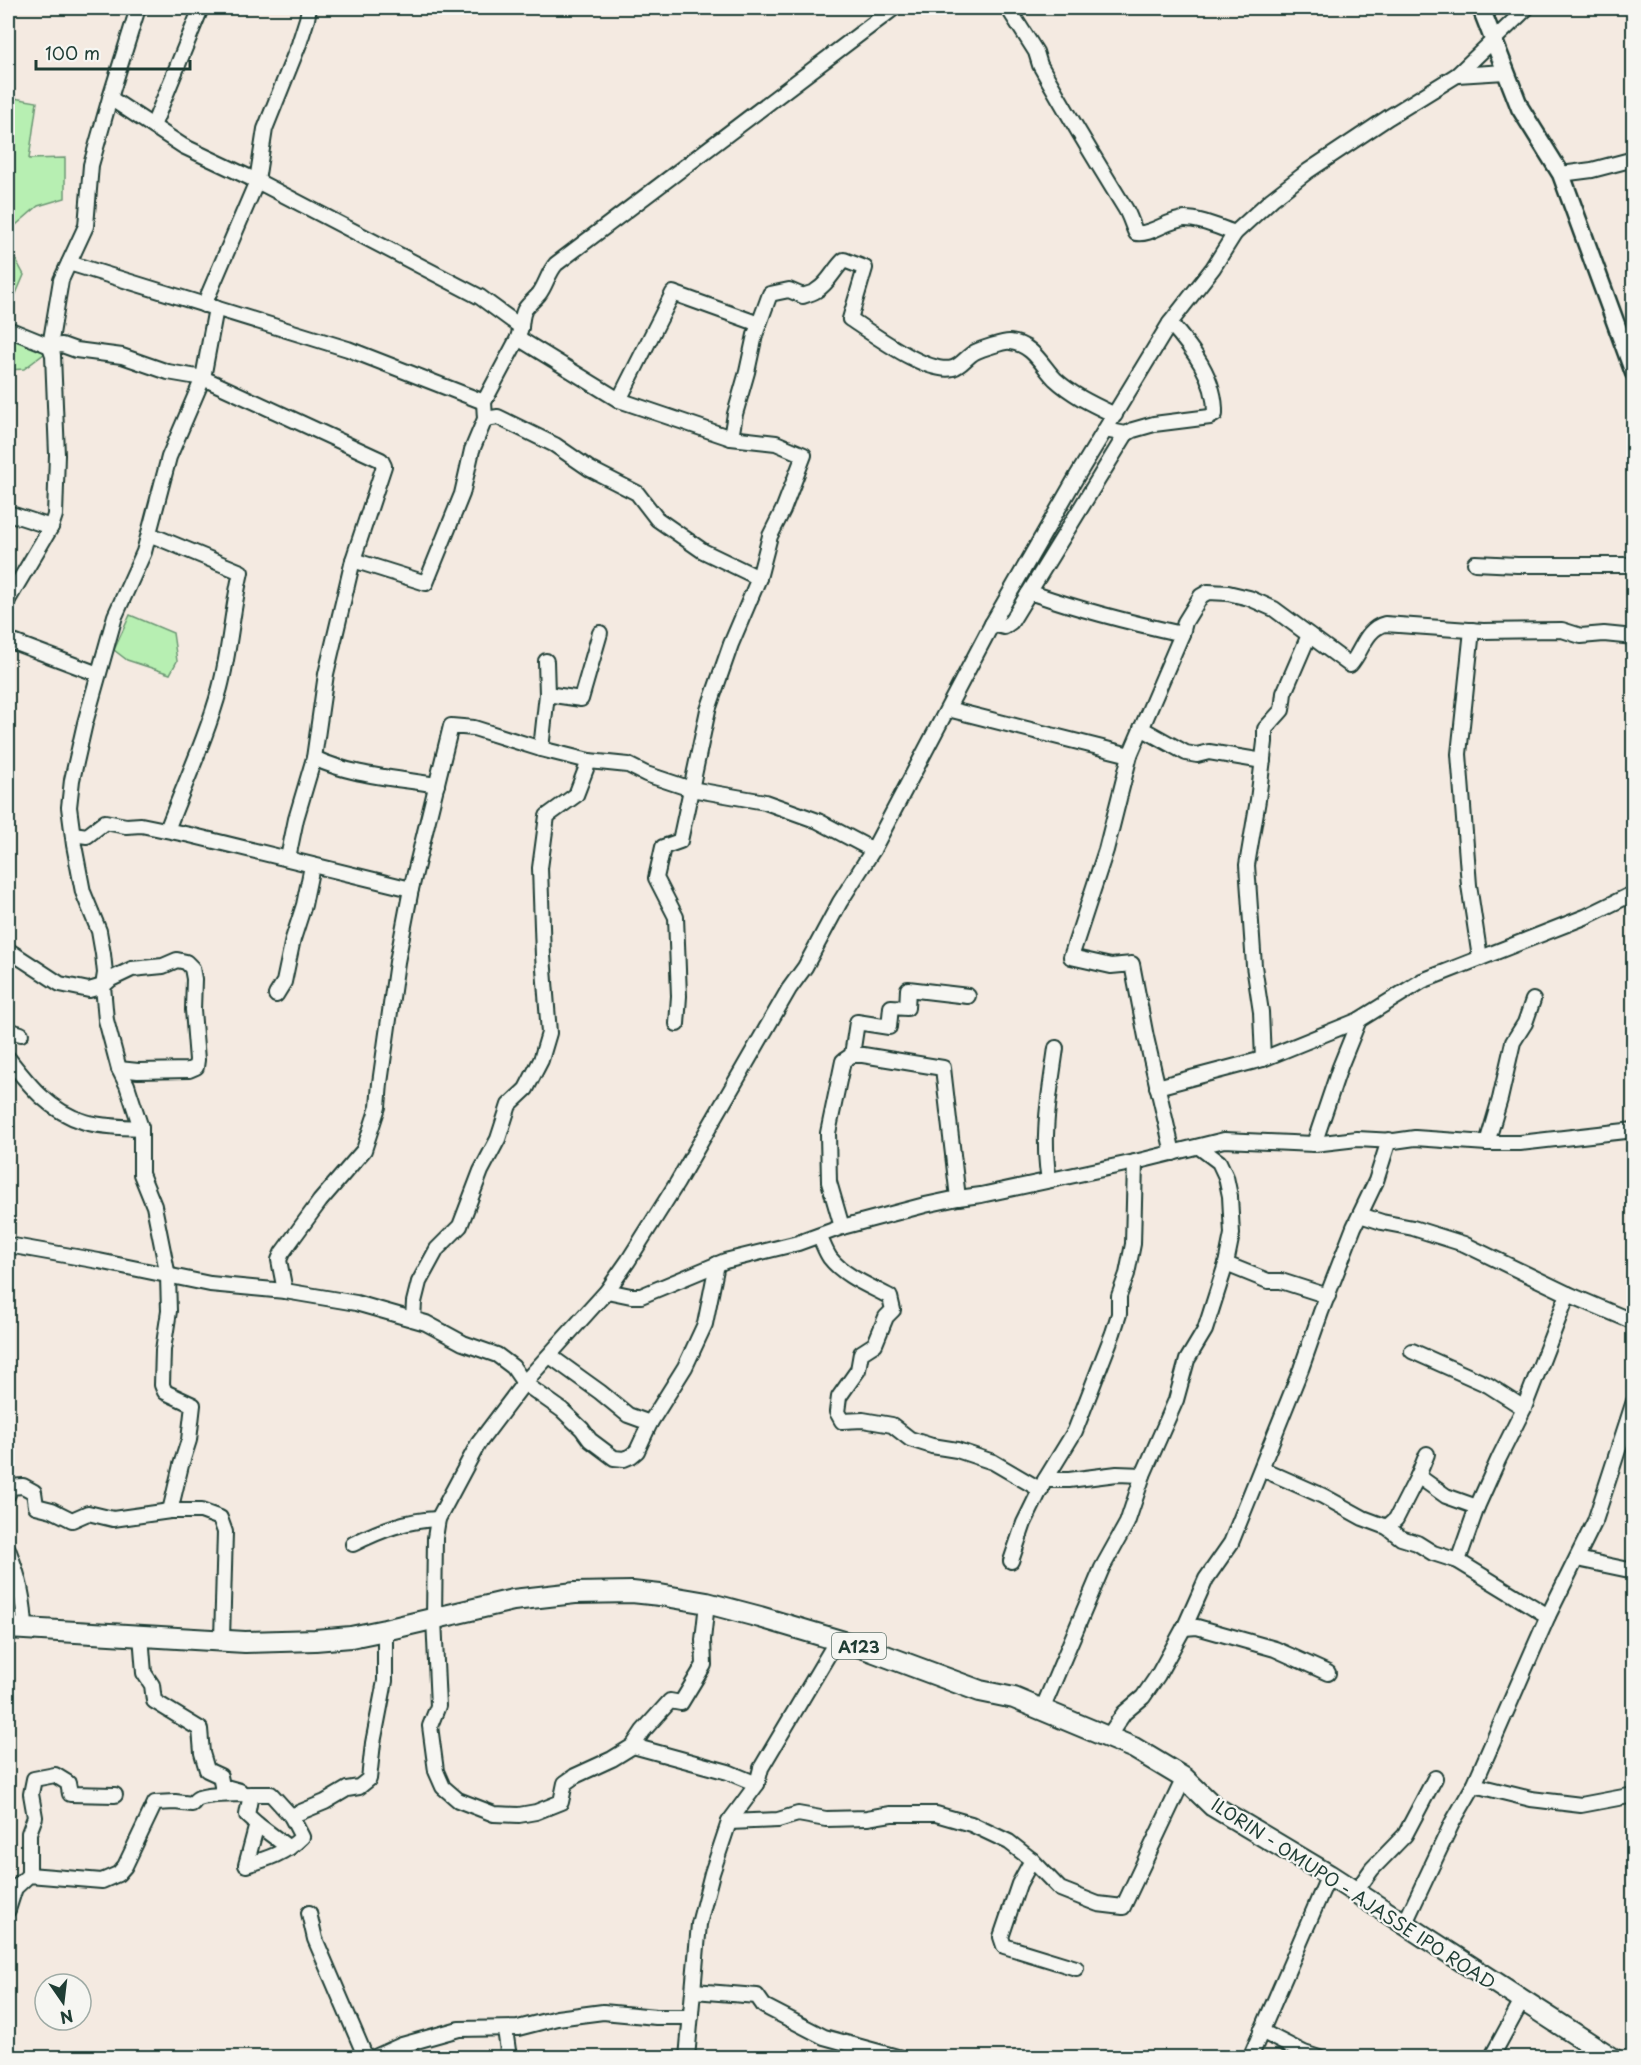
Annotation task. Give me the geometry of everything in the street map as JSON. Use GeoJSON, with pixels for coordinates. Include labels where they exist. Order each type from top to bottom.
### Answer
{"type":"FeatureCollection","features":[{"type":"Feature","properties":{"kind":"highway","name":"ILORIN - OMUPO - AJASSE IPO ROAD"},"geometry":{"type":"LineString","coordinates":[[16,1629],[255,1642],[315,1640],[351,1637],[513,1600],[575,1593],[632,1593],[707,1603],[760,1617],[837,1640],[980,1691],[1014,1698],[1134,1748],[1184,1778],[1213,1806],[1329,1875],[1612,2058]]}},
{"type":"Feature","properties":{"kind":"main road"},"geometry":{"type":"LineString","coordinates":[[1481,8],[1520,108],[1561,174],[1633,370]]}},
{"type":"Feature","properties":{"kind":"street"},"geometry":{"type":"LineString","coordinates":[[8,600],[51,527],[55,515],[57,455],[53,355],[50,345],[61,280],[86,226],[91,165],[138,8]]}},
{"type":"Feature","properties":{"kind":"street"},"geometry":{"type":"LineString","coordinates":[[153,126],[201,8]]}},
{"type":"Feature","properties":{"kind":"street"},"geometry":{"type":"LineString","coordinates":[[170,1511],[189,1440],[194,1405],[165,1392],[162,1385],[163,1350],[169,1311],[168,1276],[154,1206],[141,1174],[141,1128],[127,1085],[119,1069],[106,1020],[103,954],[99,931],[83,892],[69,807],[72,780],[115,615],[144,552],[169,457],[203,378],[210,307],[257,181],[266,129],[309,8]]}},
{"type":"Feature","properties":{"kind":"street"},"geometry":{"type":"LineString","coordinates":[[353,560],[426,583],[462,494],[472,450],[485,418],[484,402],[520,333],[524,309],[539,294],[556,264],[894,8]]}},
{"type":"Feature","properties":{"kind":"street"},"geometry":{"type":"LineString","coordinates":[[1008,8],[1036,52],[1040,65],[1127,211],[1136,233],[1142,234],[1160,225],[1185,219],[1215,226],[1235,234]]}},
{"type":"Feature","properties":{"kind":"street"},"geometry":{"type":"LineString","coordinates":[[707,1603],[703,1640],[704,1665],[681,1703],[670,1701],[643,1731],[633,1746],[612,1759],[575,1776],[565,1784],[561,1802],[536,1812],[519,1815],[494,1814],[458,1800],[443,1787],[436,1771],[430,1726],[438,1706],[434,1618],[435,1538],[438,1519],[478,1444],[524,1383],[607,1291],[677,1183],[789,989],[810,959],[840,902],[873,850],[992,624],[1105,430],[1170,323],[1213,268],[1235,234],[1272,199],[1308,171],[1457,75],[1527,8]]}},
{"type":"Feature","properties":{"kind":"street"},"geometry":{"type":"LineString","coordinates":[[1457,75],[1505,72]]}},
{"type":"Feature","properties":{"kind":"street"},"geometry":{"type":"LineString","coordinates":[[110,98],[183,146],[257,181],[480,297],[520,333],[619,400],[730,438],[776,443],[804,455],[783,510],[770,536],[759,578],[731,644],[708,710],[680,841],[663,848],[656,878],[676,917],[679,996],[677,1024]]}},
{"type":"Feature","properties":{"kind":"street"},"geometry":{"type":"LineString","coordinates":[[1561,174],[1592,171],[1634,159]]}},
{"type":"Feature","properties":{"kind":"street"},"geometry":{"type":"LineString","coordinates":[[730,438],[759,324],[770,294],[789,290],[803,296],[817,291],[830,277],[835,267],[844,260],[865,268],[850,319],[906,355],[940,369],[954,368],[974,352],[1009,341],[1027,349],[1041,361],[1055,379],[1074,394],[1114,415]]}},
{"type":"Feature","properties":{"kind":"street"},"geometry":{"type":"LineString","coordinates":[[69,263],[348,349],[484,402]]}},
{"type":"Feature","properties":{"kind":"street"},"geometry":{"type":"LineString","coordinates":[[619,400],[672,293],[759,324]]}},
{"type":"Feature","properties":{"kind":"street"},"geometry":{"type":"LineString","coordinates":[[992,624],[1004,627],[1011,622],[1126,434],[1154,424],[1210,417],[1215,414],[1213,398],[1203,368],[1192,349],[1170,323]]}},
{"type":"Feature","properties":{"kind":"street"},"geometry":{"type":"LineString","coordinates":[[8,329],[50,345],[62,345],[76,350],[122,356],[168,372],[203,378],[365,452],[384,463],[353,560],[326,674],[314,758],[296,819],[288,858]]}},
{"type":"Feature","properties":{"kind":"street"},"geometry":{"type":"LineString","coordinates":[[485,418],[498,417],[555,445],[590,469],[637,493],[657,519],[703,551],[759,578]]}},
{"type":"Feature","properties":{"kind":"street"},"geometry":{"type":"LineString","coordinates":[[1105,430],[1126,434]]}},
{"type":"Feature","properties":{"kind":"street"},"geometry":{"type":"LineString","coordinates":[[8,513],[51,527]]}},
{"type":"Feature","properties":{"kind":"street"},"geometry":{"type":"LineString","coordinates":[[149,534],[241,572],[220,689],[168,830]]}},
{"type":"Feature","properties":{"kind":"street"},"geometry":{"type":"LineString","coordinates":[[1474,563],[1634,565]]}},
{"type":"Feature","properties":{"kind":"street"},"geometry":{"type":"LineString","coordinates":[[1173,1153],[1132,964],[1111,966],[1071,957],[1106,850],[1130,755],[1182,634],[1185,622],[1201,596],[1208,592],[1228,593],[1249,598],[1274,609],[1350,665],[1356,659],[1361,645],[1376,626],[1397,624],[1472,630],[1562,630],[1581,636],[1604,634],[1634,638]]}},
{"type":"Feature","properties":{"kind":"street"},"geometry":{"type":"LineString","coordinates":[[1028,594],[1035,594],[1103,616],[1182,634]]}},
{"type":"Feature","properties":{"kind":"street"},"geometry":{"type":"LineString","coordinates":[[1472,630],[1459,754],[1469,885],[1480,958]]}},
{"type":"Feature","properties":{"kind":"street"},"geometry":{"type":"LineString","coordinates":[[547,694],[581,699],[600,633]]}},
{"type":"Feature","properties":{"kind":"street"},"geometry":{"type":"LineString","coordinates":[[1263,1059],[1261,1012],[1254,966],[1247,865],[1263,761],[1265,729],[1282,710],[1284,693],[1309,635]]}},
{"type":"Feature","properties":{"kind":"street"},"geometry":{"type":"LineString","coordinates":[[8,640],[98,674]]}},
{"type":"Feature","properties":{"kind":"street"},"geometry":{"type":"LineString","coordinates":[[541,749],[547,694],[546,661]]}},
{"type":"Feature","properties":{"kind":"street"},"geometry":{"type":"LineString","coordinates":[[948,709],[1130,755]]}},
{"type":"Feature","properties":{"kind":"street"},"geometry":{"type":"LineString","coordinates":[[285,1291],[279,1260],[282,1253],[320,1201],[364,1150],[378,1107],[397,962],[411,889],[451,726],[474,728],[589,761],[628,765],[646,774],[691,789],[765,802],[818,821],[873,850]]}},
{"type":"Feature","properties":{"kind":"street"},"geometry":{"type":"LineString","coordinates":[[1141,728],[1186,753],[1209,752],[1263,761]]}},
{"type":"Feature","properties":{"kind":"street"},"geometry":{"type":"LineString","coordinates":[[314,758],[327,765],[345,770],[437,785]]}},
{"type":"Feature","properties":{"kind":"street"},"geometry":{"type":"LineString","coordinates":[[414,1319],[414,1302],[419,1282],[437,1249],[460,1227],[481,1171],[498,1139],[509,1105],[526,1089],[541,1060],[549,1033],[540,868],[547,816],[576,795],[589,761]]}},
{"type":"Feature","properties":{"kind":"street"},"geometry":{"type":"LineString","coordinates":[[73,834],[87,836],[105,822],[126,826],[141,825],[411,889]]}},
{"type":"Feature","properties":{"kind":"street"},"geometry":{"type":"LineString","coordinates":[[276,994],[284,982],[312,866]]}},
{"type":"Feature","properties":{"kind":"street"},"geometry":{"type":"LineString","coordinates":[[1157,1087],[1263,1059],[1359,1020],[1422,981],[1586,917],[1634,893]]}},
{"type":"Feature","properties":{"kind":"street"},"geometry":{"type":"LineString","coordinates":[[8,950],[60,984],[89,990],[103,986],[111,979],[132,969],[164,966],[177,960],[186,962],[192,968],[196,1067],[189,1070],[119,1069]]}},
{"type":"Feature","properties":{"kind":"street"},"geometry":{"type":"LineString","coordinates":[[852,1055],[857,1022],[889,1027],[891,1007],[907,1008],[909,989],[968,996]]}},
{"type":"Feature","properties":{"kind":"street"},"geometry":{"type":"LineString","coordinates":[[1486,1143],[1500,1099],[1513,1042],[1525,1023],[1533,1000]]}},
{"type":"Feature","properties":{"kind":"street"},"geometry":{"type":"LineString","coordinates":[[1314,1144],[1340,1067],[1359,1020]]}},
{"type":"Feature","properties":{"kind":"street"},"geometry":{"type":"LineString","coordinates":[[1048,1180],[1045,1159],[1047,1116],[1056,1048]]}},
{"type":"Feature","properties":{"kind":"street"},"geometry":{"type":"LineString","coordinates":[[842,1227],[829,1182],[828,1133],[843,1061],[852,1055],[942,1068],[958,1198]]}},
{"type":"Feature","properties":{"kind":"street"},"geometry":{"type":"LineString","coordinates":[[8,1058],[40,1098],[68,1116],[87,1123],[141,1128]]}},
{"type":"Feature","properties":{"kind":"street"},"geometry":{"type":"LineString","coordinates":[[607,1291],[641,1296],[717,1264],[819,1236],[842,1227],[958,1198],[1135,1162],[1224,1140],[1314,1144],[1357,1138],[1389,1140],[1415,1138],[1520,1143],[1634,1130]]}},
{"type":"Feature","properties":{"kind":"street"},"geometry":{"type":"LineString","coordinates":[[1107,1737],[1124,1713],[1143,1696],[1158,1675],[1184,1628],[1206,1579],[1231,1543],[1360,1215],[1376,1181],[1389,1140]]}},
{"type":"Feature","properties":{"kind":"street"},"geometry":{"type":"LineString","coordinates":[[1042,1710],[1102,1568],[1127,1523],[1143,1475],[1176,1400],[1187,1360],[1205,1330],[1226,1264],[1232,1234],[1230,1196],[1226,1177],[1220,1162],[1199,1147]]}},
{"type":"Feature","properties":{"kind":"street"},"geometry":{"type":"LineString","coordinates":[[1011,1561],[1024,1523],[1043,1485],[1075,1431],[1119,1314],[1119,1296],[1127,1274],[1133,1244],[1135,1162]]}},
{"type":"Feature","properties":{"kind":"street"},"geometry":{"type":"LineString","coordinates":[[1360,1215],[1413,1228],[1464,1245],[1634,1322]]}},
{"type":"Feature","properties":{"kind":"street"},"geometry":{"type":"LineString","coordinates":[[819,1236],[837,1266],[862,1284],[890,1298],[893,1310],[886,1317],[875,1344],[861,1353],[858,1370],[839,1397],[837,1412],[842,1421],[863,1420],[892,1425],[910,1439],[957,1450],[993,1462],[1043,1485],[1117,1474],[1143,1475]]}},
{"type":"Feature","properties":{"kind":"street"},"geometry":{"type":"LineString","coordinates":[[8,1245],[210,1284],[285,1291],[356,1303],[426,1323],[463,1342],[497,1355],[513,1367],[524,1383],[562,1410],[590,1440],[614,1458],[624,1459],[637,1451],[650,1423],[685,1367],[705,1324],[717,1264]]}},
{"type":"Feature","properties":{"kind":"street"},"geometry":{"type":"LineString","coordinates":[[1226,1264],[1268,1281],[1281,1281],[1328,1296]]}},
{"type":"Feature","properties":{"kind":"street"},"geometry":{"type":"LineString","coordinates":[[1458,1561],[1477,1507],[1498,1458],[1524,1408],[1568,1294]]}},
{"type":"Feature","properties":{"kind":"street"},"geometry":{"type":"LineString","coordinates":[[1412,1351],[1488,1385],[1524,1408]]}},
{"type":"Feature","properties":{"kind":"street"},"geometry":{"type":"LineString","coordinates":[[550,1356],[628,1415],[650,1423]]}},
{"type":"Feature","properties":{"kind":"street"},"geometry":{"type":"LineString","coordinates":[[1404,1924],[1452,1824],[1474,1785],[1548,1616],[1595,1521],[1634,1401]]}},
{"type":"Feature","properties":{"kind":"street"},"geometry":{"type":"LineString","coordinates":[[1620,1444],[1634,1449]]}},
{"type":"Feature","properties":{"kind":"street"},"geometry":{"type":"LineString","coordinates":[[1387,1527],[1396,1519],[1427,1454]]}},
{"type":"Feature","properties":{"kind":"street"},"geometry":{"type":"LineString","coordinates":[[1262,1469],[1323,1496],[1363,1518],[1387,1527],[1401,1538],[1433,1553],[1458,1561],[1548,1616]]}},
{"type":"Feature","properties":{"kind":"street"},"geometry":{"type":"LineString","coordinates":[[1418,1476],[1446,1496],[1477,1507]]}},
{"type":"Feature","properties":{"kind":"street"},"geometry":{"type":"LineString","coordinates":[[8,1494],[10,1487],[23,1486],[34,1492],[36,1506],[52,1510],[72,1520],[88,1513],[113,1519],[170,1511],[201,1511],[220,1518],[225,1532],[222,1639]]}},
{"type":"Feature","properties":{"kind":"street"},"geometry":{"type":"LineString","coordinates":[[353,1544],[399,1524],[438,1519]]}},
{"type":"Feature","properties":{"kind":"street"},"geometry":{"type":"LineString","coordinates":[[8,1549],[24,1602],[16,1629]]}},
{"type":"Feature","properties":{"kind":"street"},"geometry":{"type":"LineString","coordinates":[[1577,1558],[1634,1571]]}},
{"type":"Feature","properties":{"kind":"street"},"geometry":{"type":"LineString","coordinates":[[1184,1628],[1197,1628],[1275,1649],[1328,1673]]}},
{"type":"Feature","properties":{"kind":"street"},"geometry":{"type":"LineString","coordinates":[[291,1816],[325,1802],[347,1789],[359,1787],[369,1779],[373,1743],[385,1681],[385,1630]]}},
{"type":"Feature","properties":{"kind":"street"},"geometry":{"type":"LineString","coordinates":[[141,1635],[144,1673],[152,1685],[154,1701],[200,1729],[202,1753],[207,1770],[220,1776],[222,1786],[251,1794]]}},
{"type":"Feature","properties":{"kind":"street"},"geometry":{"type":"LineString","coordinates":[[687,2058],[699,1924],[712,1873],[729,1822],[758,1784],[761,1768],[837,1640]]}},
{"type":"Feature","properties":{"kind":"street"},"geometry":{"type":"LineString","coordinates":[[633,1746],[728,1772],[758,1784]]}},
{"type":"Feature","properties":{"kind":"street"},"geometry":{"type":"LineString","coordinates":[[8,1908],[15,1888],[28,1875],[29,1833],[35,1817],[31,1794],[34,1779],[55,1775],[68,1783],[70,1794],[115,1795]]}},
{"type":"Feature","properties":{"kind":"street"},"geometry":{"type":"LineString","coordinates":[[729,1822],[778,1820],[798,1814],[826,1819],[867,1818],[891,1814],[936,1814],[987,1830],[1009,1842],[1032,1860],[1060,1889],[1098,1904],[1123,1907],[1184,1778]]}},
{"type":"Feature","properties":{"kind":"street"},"geometry":{"type":"LineString","coordinates":[[1355,1893],[1372,1869],[1405,1835],[1435,1778]]}},
{"type":"Feature","properties":{"kind":"street"},"geometry":{"type":"LineString","coordinates":[[1474,1785],[1531,1799],[1581,1805],[1634,1795]]}},
{"type":"Feature","properties":{"kind":"street"},"geometry":{"type":"LineString","coordinates":[[251,1794],[247,1815],[289,1848]]}},
{"type":"Feature","properties":{"kind":"street"},"geometry":{"type":"LineString","coordinates":[[28,1875],[102,1881],[118,1874],[154,1803],[192,1804],[199,1798],[271,1794],[291,1816],[302,1837],[289,1848],[269,1858],[246,1865],[257,1824]]}},
{"type":"Feature","properties":{"kind":"street"},"geometry":{"type":"LineString","coordinates":[[1032,1860],[1018,1884],[1009,1909],[1001,1937],[1004,1946],[1076,1968]]}},
{"type":"Feature","properties":{"kind":"street"},"geometry":{"type":"LineString","coordinates":[[1250,2058],[1329,1875]]}},
{"type":"Feature","properties":{"kind":"street"},"geometry":{"type":"LineString","coordinates":[[309,1913],[315,1939],[366,2058]]}},
{"type":"Feature","properties":{"kind":"street"},"geometry":{"type":"LineString","coordinates":[[694,1991],[757,1996],[764,2006],[824,2037],[901,2058]]}},
{"type":"Feature","properties":{"kind":"street"},"geometry":{"type":"LineString","coordinates":[[1491,2058],[1522,2001]]}},
{"type":"Feature","properties":{"kind":"street"},"geometry":{"type":"LineString","coordinates":[[373,2058],[402,2045],[459,2029],[518,2028],[557,2018],[603,2012],[656,2017],[690,2017]]}},
{"type":"Feature","properties":{"kind":"street"},"geometry":{"type":"LineString","coordinates":[[506,2029],[509,2058]]}},
{"type":"Feature","properties":{"kind":"street"},"geometry":{"type":"LineString","coordinates":[[1262,2031],[1304,2053],[1319,2058]]}},
{"type":"Feature","properties":{"kind":"green space"},"geometry":{"type":"Polygon","coordinates":[[[8,97],[37,102],[29,159],[65,158],[65,198],[38,206],[9,231],[15,258],[24,275],[15,296],[8,296],[8,97]]]}},
{"type":"Feature","properties":{"kind":"green space"},"geometry":{"type":"Polygon","coordinates":[[[8,329],[49,350],[24,369],[8,370],[8,329]]]}},
{"type":"Feature","properties":{"kind":"green space"},"geometry":{"type":"Polygon","coordinates":[[[130,615],[173,633],[177,661],[170,674],[127,660],[114,650],[130,615]]]}}]}
